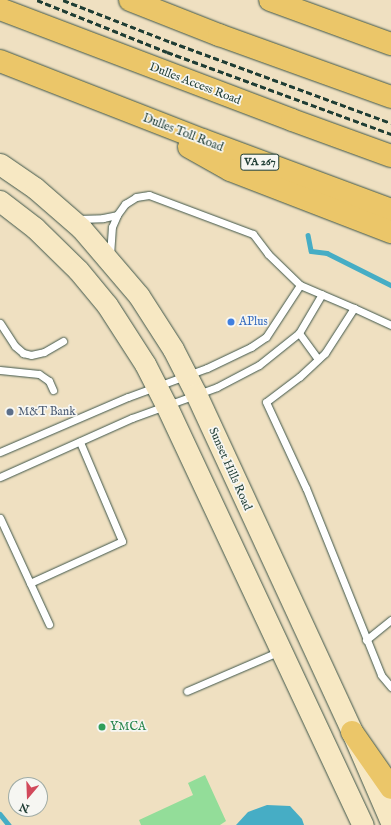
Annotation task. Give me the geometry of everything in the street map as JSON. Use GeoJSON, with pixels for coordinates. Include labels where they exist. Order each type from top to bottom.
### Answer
{"type":"FeatureCollection","features":[{"type":"Feature","properties":{"kind":"highway"},"geometry":{"type":"LineString","coordinates":[[130,0],[219,35],[391,98]]}},
{"type":"Feature","properties":{"kind":"highway"},"geometry":{"type":"LineString","coordinates":[[270,0],[391,44]]}},
{"type":"Feature","properties":{"kind":"highway","name":"Dulles Access Road"},"geometry":{"type":"LineString","coordinates":[[0,9],[391,156]]}},
{"type":"Feature","properties":{"kind":"highway","name":"Dulles Toll Road"},"geometry":{"type":"LineString","coordinates":[[0,61],[129,112],[391,210]]}},
{"type":"Feature","properties":{"kind":"highway"},"geometry":{"type":"LineString","coordinates":[[129,112],[230,170],[391,232]]}},
{"type":"Feature","properties":{"kind":"highway"},"geometry":{"type":"LineString","coordinates":[[352,732],[391,788]]}},
{"type":"Feature","properties":{"kind":"main road","name":"Sunset Hills Road"},"geometry":{"type":"LineString","coordinates":[[0,164],[36,188],[71,219],[109,259],[139,296],[187,375],[352,732],[391,822]]}},
{"type":"Feature","properties":{"kind":"main road"},"geometry":{"type":"LineString","coordinates":[[0,201],[35,228],[78,270],[107,305],[126,332],[157,386],[363,825]]}},
{"type":"Feature","properties":{"kind":"lane"},"geometry":{"type":"LineString","coordinates":[[109,259],[112,227],[117,215],[125,204],[136,198],[149,195],[252,234],[268,254],[300,285],[391,325]]}},
{"type":"Feature","properties":{"kind":"lane"},"geometry":{"type":"LineString","coordinates":[[71,219],[104,218],[117,215]]}},
{"type":"Feature","properties":{"kind":"lane"},"geometry":{"type":"LineString","coordinates":[[0,452],[70,420],[224,360],[266,337],[300,285]]}},
{"type":"Feature","properties":{"kind":"lane"},"geometry":{"type":"LineString","coordinates":[[0,477],[132,418],[217,387],[259,366],[299,333],[322,294]]}},
{"type":"Feature","properties":{"kind":"lane"},"geometry":{"type":"LineString","coordinates":[[354,308],[325,353],[299,378],[266,402],[306,488],[366,640],[382,675],[391,687]]}},
{"type":"Feature","properties":{"kind":"lane"},"geometry":{"type":"LineString","coordinates":[[0,323],[15,346],[23,353],[31,355],[44,352],[63,341]]}},
{"type":"Feature","properties":{"kind":"lane"},"geometry":{"type":"LineString","coordinates":[[299,333],[318,360]]}},
{"type":"Feature","properties":{"kind":"lane"},"geometry":{"type":"LineString","coordinates":[[0,370],[39,374],[49,381],[53,390]]}},
{"type":"Feature","properties":{"kind":"lane"},"geometry":{"type":"LineString","coordinates":[[30,583],[122,541],[80,442]]}},
{"type":"Feature","properties":{"kind":"lane"},"geometry":{"type":"LineString","coordinates":[[0,518],[49,624]]}},
{"type":"Feature","properties":{"kind":"lane"},"geometry":{"type":"LineString","coordinates":[[366,640],[391,620]]}},
{"type":"Feature","properties":{"kind":"lane"},"geometry":{"type":"LineString","coordinates":[[188,691],[282,650]]}},
{"type":"Feature","properties":{"kind":"green space"},"geometry":{"type":"Polygon","coordinates":[[[205,775],[226,821],[220,825],[141,825],[139,820],[193,795],[188,783],[205,775]]]}},
{"type":"Feature","properties":{"kind":"water"},"geometry":{"type":"Polygon","coordinates":[[[267,805],[290,806],[302,819],[304,825],[236,825],[248,812],[267,805]]]}},
{"type":"Feature","properties":{"kind":"waterway"},"geometry":{"type":"LineString","coordinates":[[308,235],[311,251],[327,253],[391,285]]}},
{"type":"Feature","properties":{"kind":"waterway"},"geometry":{"type":"LineString","coordinates":[[0,814],[9,825]]}},
{"type":"Feature","properties":{"kind":"railway"},"geometry":{"type":"LineString","coordinates":[[37,0],[167,52],[391,134]]}},
{"type":"Feature","properties":{"kind":"railway"},"geometry":{"type":"LineString","coordinates":[[63,0],[171,42],[391,123]]}},
{"type":"Feature","properties":{"kind":"place","name":"APlus"},"geometry":{"type":"Point","coordinates":[231,322]}},
{"type":"Feature","properties":{"kind":"place","name":"M&T Bank"},"geometry":{"type":"Point","coordinates":[10,412]}},
{"type":"Feature","properties":{"kind":"place","name":"YMCA"},"geometry":{"type":"Point","coordinates":[102,727]}}]}
